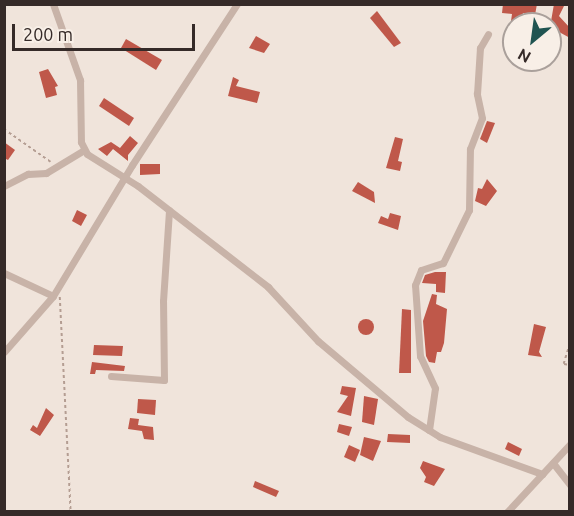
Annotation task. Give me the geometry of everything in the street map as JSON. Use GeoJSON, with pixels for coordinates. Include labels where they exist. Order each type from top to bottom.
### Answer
{"type":"FeatureCollection","features":[{"type":"Feature","properties":{"kind":"street"},"geometry":{"type":"LineString","coordinates":[[53,4],[80,80],[84,150]]}},
{"type":"Feature","properties":{"kind":"street"},"geometry":{"type":"LineString","coordinates":[[4,352],[58,289],[125,178],[237,4]]}},
{"type":"Feature","properties":{"kind":"street"},"geometry":{"type":"LineString","coordinates":[[429,430],[435,388],[420,356],[415,285],[421,270],[443,263],[469,210],[470,149],[482,118],[477,94],[480,48],[488,34]]}},
{"type":"Feature","properties":{"kind":"street"},"geometry":{"type":"LineString","coordinates":[[4,186],[57,165],[84,150]]}},
{"type":"Feature","properties":{"kind":"street"},"geometry":{"type":"LineString","coordinates":[[84,150],[169,210],[268,287],[318,341],[429,430],[490,457],[542,474]]}},
{"type":"Feature","properties":{"kind":"street"},"geometry":{"type":"LineString","coordinates":[[111,376],[164,380],[163,292],[169,210]]}},
{"type":"Feature","properties":{"kind":"street"},"geometry":{"type":"LineString","coordinates":[[4,273],[53,296]]}},
{"type":"Feature","properties":{"kind":"street"},"geometry":{"type":"LineString","coordinates":[[507,512],[570,444]]}},
{"type":"Feature","properties":{"kind":"street"},"geometry":{"type":"LineString","coordinates":[[553,463],[570,485]]}},
{"type":"Feature","properties":{"kind":"path"},"geometry":{"type":"LineString","coordinates":[[4,129],[57,165]]}},
{"type":"Feature","properties":{"kind":"path"},"geometry":{"type":"LineString","coordinates":[[58,289],[71,512]]}},
{"type":"Feature","properties":{"kind":"path"},"geometry":{"type":"LineString","coordinates":[[570,344],[564,363],[570,364]]}},
{"type":"Feature","properties":{"kind":"building"},"geometry":{"type":"Polygon","coordinates":[[[503,4],[537,4],[536,12],[502,12],[503,4]]]}},
{"type":"Feature","properties":{"kind":"building"},"geometry":{"type":"Polygon","coordinates":[[[554,4],[564,6],[561,12],[553,12],[554,4]]]}},
{"type":"Feature","properties":{"kind":"building"},"geometry":{"type":"Polygon","coordinates":[[[377,11],[401,43],[394,47],[370,18],[377,11]]]}},
{"type":"Feature","properties":{"kind":"building"},"geometry":{"type":"Polygon","coordinates":[[[562,19],[570,28],[570,38],[562,34],[562,19]]]}},
{"type":"Feature","properties":{"kind":"building"},"geometry":{"type":"Polygon","coordinates":[[[256,36],[270,44],[264,53],[249,48],[256,36]]]}},
{"type":"Feature","properties":{"kind":"building"},"geometry":{"type":"Polygon","coordinates":[[[126,39],[162,60],[156,70],[121,48],[126,39]]]}},
{"type":"Feature","properties":{"kind":"building"},"geometry":{"type":"Polygon","coordinates":[[[48,69],[58,86],[55,87],[57,95],[46,98],[39,72],[48,69]]]}},
{"type":"Feature","properties":{"kind":"building"},"geometry":{"type":"Polygon","coordinates":[[[233,77],[239,80],[236,86],[260,92],[257,103],[228,96],[233,77]]]}},
{"type":"Feature","properties":{"kind":"building"},"geometry":{"type":"Polygon","coordinates":[[[104,98],[134,118],[129,126],[99,106],[104,98]]]}},
{"type":"Feature","properties":{"kind":"building"},"geometry":{"type":"Polygon","coordinates":[[[487,121],[495,123],[487,143],[480,139],[487,121]]]}},
{"type":"Feature","properties":{"kind":"building"},"geometry":{"type":"Polygon","coordinates":[[[130,136],[138,143],[128,155],[128,161],[113,149],[107,156],[98,149],[111,142],[120,148],[130,136]]]}},
{"type":"Feature","properties":{"kind":"building"},"geometry":{"type":"Polygon","coordinates":[[[395,137],[403,139],[398,161],[402,162],[400,171],[386,168],[395,137]]]}},
{"type":"Feature","properties":{"kind":"building"},"geometry":{"type":"Polygon","coordinates":[[[4,142],[15,150],[8,160],[4,158],[4,142]]]}},
{"type":"Feature","properties":{"kind":"building"},"geometry":{"type":"Polygon","coordinates":[[[140,164],[160,164],[160,174],[140,175],[140,164]]]}},
{"type":"Feature","properties":{"kind":"building"},"geometry":{"type":"Polygon","coordinates":[[[487,179],[497,191],[486,206],[475,201],[478,188],[482,189],[487,179]]]}},
{"type":"Feature","properties":{"kind":"building"},"geometry":{"type":"Polygon","coordinates":[[[358,182],[374,192],[375,203],[352,191],[358,182]]]}},
{"type":"Feature","properties":{"kind":"building"},"geometry":{"type":"Polygon","coordinates":[[[77,210],[87,215],[81,226],[72,221],[77,210]]]}},
{"type":"Feature","properties":{"kind":"building"},"geometry":{"type":"Polygon","coordinates":[[[390,213],[401,216],[398,230],[378,223],[381,216],[388,219],[390,213]]]}},
{"type":"Feature","properties":{"kind":"building"},"geometry":{"type":"Polygon","coordinates":[[[446,272],[445,293],[436,292],[436,284],[422,283],[425,275],[446,272]]]}},
{"type":"Feature","properties":{"kind":"building"},"geometry":{"type":"Polygon","coordinates":[[[432,294],[437,295],[436,304],[447,309],[444,343],[441,352],[437,352],[435,363],[429,362],[426,356],[423,321],[432,294]]]}},
{"type":"Feature","properties":{"kind":"building"},"geometry":{"type":"Polygon","coordinates":[[[402,309],[411,310],[411,373],[399,373],[402,309]]]}},
{"type":"Feature","properties":{"kind":"building"},"geometry":{"type":"Polygon","coordinates":[[[366,319],[374,327],[366,335],[358,327],[366,319]]]}},
{"type":"Feature","properties":{"kind":"building"},"geometry":{"type":"Polygon","coordinates":[[[534,324],[546,327],[539,352],[542,357],[528,355],[534,324]]]}},
{"type":"Feature","properties":{"kind":"building"},"geometry":{"type":"Polygon","coordinates":[[[94,345],[123,346],[122,356],[93,355],[94,345]]]}},
{"type":"Feature","properties":{"kind":"building"},"geometry":{"type":"Polygon","coordinates":[[[92,362],[125,366],[124,371],[96,370],[95,374],[90,374],[92,362]]]}},
{"type":"Feature","properties":{"kind":"building"},"geometry":{"type":"Polygon","coordinates":[[[342,386],[356,388],[351,416],[337,412],[348,396],[340,394],[342,386]]]}},
{"type":"Feature","properties":{"kind":"building"},"geometry":{"type":"Polygon","coordinates":[[[364,396],[378,399],[374,425],[362,422],[364,396]]]}},
{"type":"Feature","properties":{"kind":"building"},"geometry":{"type":"Polygon","coordinates":[[[138,399],[156,400],[155,415],[137,413],[138,399]]]}},
{"type":"Feature","properties":{"kind":"building"},"geometry":{"type":"Polygon","coordinates":[[[46,408],[54,415],[40,436],[30,430],[33,425],[37,428],[46,408]]]}},
{"type":"Feature","properties":{"kind":"building"},"geometry":{"type":"Polygon","coordinates":[[[130,418],[139,419],[138,425],[153,427],[154,440],[144,439],[142,431],[128,429],[130,418]]]}},
{"type":"Feature","properties":{"kind":"building"},"geometry":{"type":"Polygon","coordinates":[[[339,424],[352,427],[349,436],[337,432],[339,424]]]}},
{"type":"Feature","properties":{"kind":"building"},"geometry":{"type":"Polygon","coordinates":[[[388,434],[410,435],[410,443],[387,442],[388,434]]]}},
{"type":"Feature","properties":{"kind":"building"},"geometry":{"type":"Polygon","coordinates":[[[364,437],[381,441],[373,461],[360,455],[364,437]]]}},
{"type":"Feature","properties":{"kind":"building"},"geometry":{"type":"Polygon","coordinates":[[[508,442],[522,449],[519,456],[505,449],[508,442]]]}},
{"type":"Feature","properties":{"kind":"building"},"geometry":{"type":"Polygon","coordinates":[[[349,445],[360,450],[355,462],[344,457],[349,445]]]}},
{"type":"Feature","properties":{"kind":"building"},"geometry":{"type":"Polygon","coordinates":[[[423,461],[445,469],[434,486],[424,482],[426,477],[420,468],[423,461]]]}},
{"type":"Feature","properties":{"kind":"building"},"geometry":{"type":"Polygon","coordinates":[[[255,481],[279,491],[276,497],[253,487],[255,481]]]}}]}
